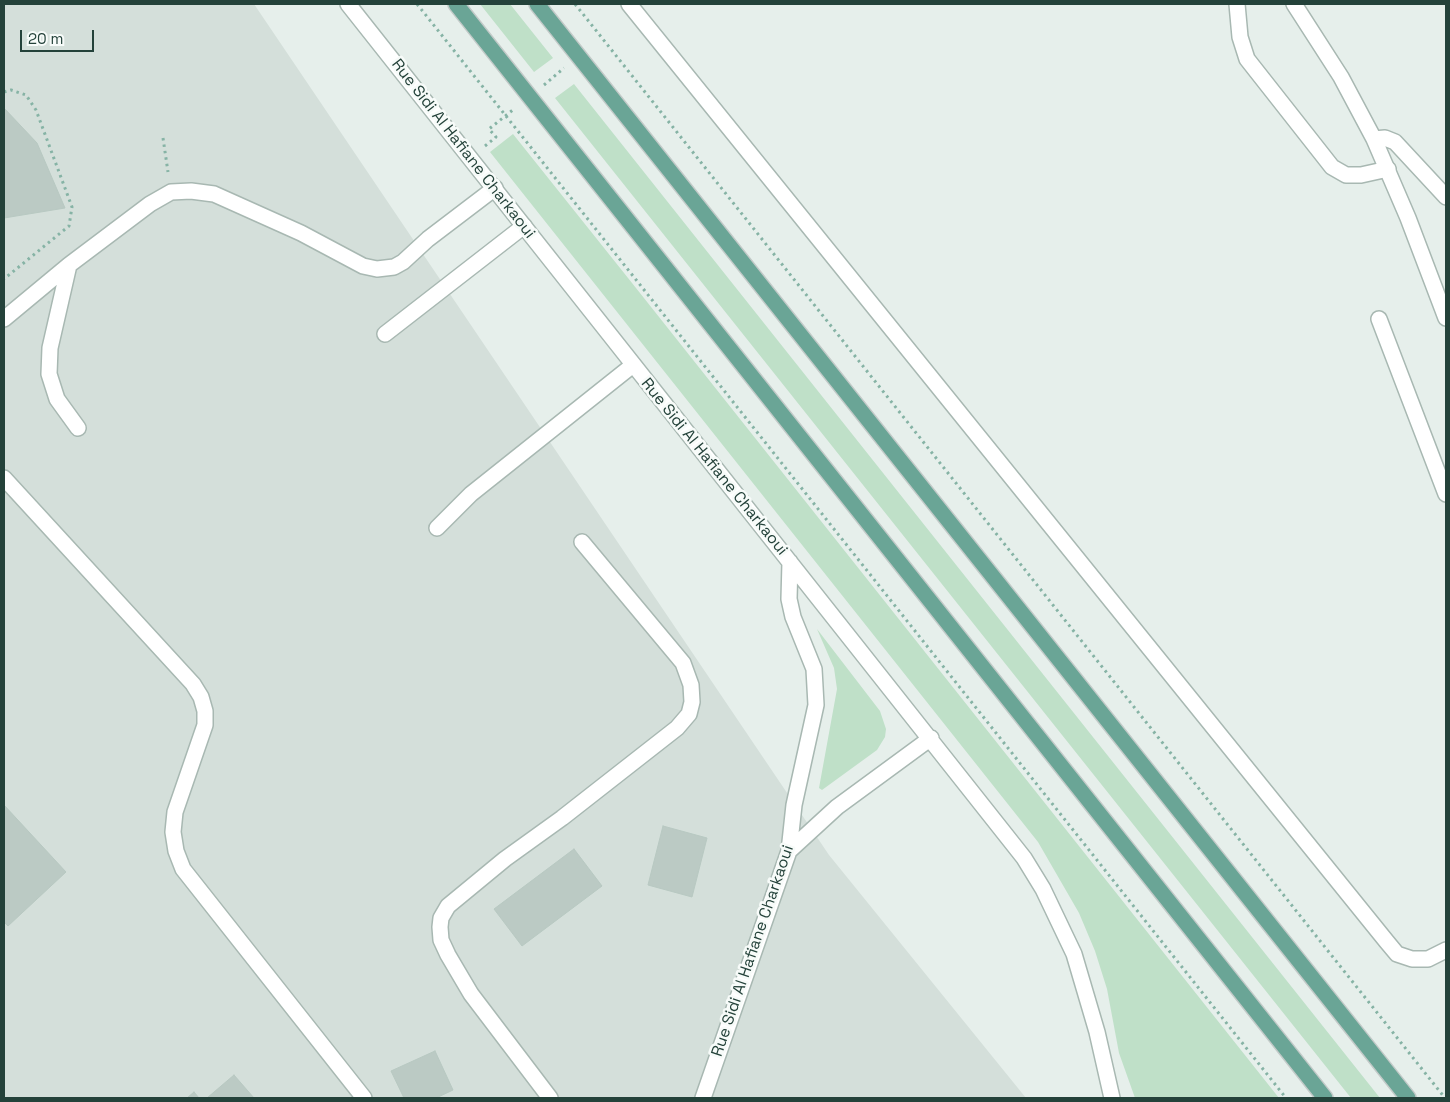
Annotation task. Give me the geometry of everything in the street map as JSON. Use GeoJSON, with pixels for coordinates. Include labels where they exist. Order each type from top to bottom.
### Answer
{"type":"FeatureCollection","features":[{"type":"Feature","properties":{"kind":"main road"},"geometry":{"type":"LineString","coordinates":[[456,4],[1325,1098]]}},
{"type":"Feature","properties":{"kind":"main road"},"geometry":{"type":"LineString","coordinates":[[537,4],[1408,1098]]}},
{"type":"Feature","properties":{"kind":"street","name":"Rue Sidi Al Hafiane Charkaoui"},"geometry":{"type":"LineString","coordinates":[[348,4],[790,562],[788,580],[793,616],[814,669],[817,687],[816,706],[794,805],[790,851],[703,1098]]}},
{"type":"Feature","properties":{"kind":"street"},"geometry":{"type":"LineString","coordinates":[[629,4],[1386,942],[1398,954],[1412,959],[1428,959],[1446,950]]}},
{"type":"Feature","properties":{"kind":"street"},"geometry":{"type":"LineString","coordinates":[[1237,4],[1240,37],[1247,60],[1332,168],[1346,175],[1361,175],[1388,170]]}},
{"type":"Feature","properties":{"kind":"street"},"geometry":{"type":"LineString","coordinates":[[1294,4],[1340,77],[1374,139],[1446,318]]}},
{"type":"Feature","properties":{"kind":"street"},"geometry":{"type":"LineString","coordinates":[[1374,139],[1385,138],[1395,142],[1446,197]]}},
{"type":"Feature","properties":{"kind":"street"},"geometry":{"type":"LineString","coordinates":[[4,319],[69,265],[150,204],[171,192],[191,191],[214,194],[301,233],[364,266],[378,269],[394,267],[403,262],[428,239],[495,188]]}},
{"type":"Feature","properties":{"kind":"street"},"geometry":{"type":"LineString","coordinates":[[385,334],[524,226]]}},
{"type":"Feature","properties":{"kind":"street"},"geometry":{"type":"LineString","coordinates":[[69,265],[50,348],[48,368],[57,399],[78,428]]}},
{"type":"Feature","properties":{"kind":"street"},"geometry":{"type":"LineString","coordinates":[[1379,319],[1446,494]]}},
{"type":"Feature","properties":{"kind":"street"},"geometry":{"type":"LineString","coordinates":[[437,528],[471,494],[633,365]]}},
{"type":"Feature","properties":{"kind":"street"},"geometry":{"type":"LineString","coordinates":[[4,478],[193,684],[204,710],[205,725],[175,812],[174,841],[183,869],[364,1098]]}},
{"type":"Feature","properties":{"kind":"street"},"geometry":{"type":"LineString","coordinates":[[550,1098],[471,994],[441,940],[440,927],[441,918],[448,906],[505,859],[562,818],[677,728],[688,714],[692,702],[691,685],[683,663],[582,542]]}},
{"type":"Feature","properties":{"kind":"street"},"geometry":{"type":"LineString","coordinates":[[790,562],[1024,858],[1059,921],[1085,988],[1112,1098]]}},
{"type":"Feature","properties":{"kind":"street"},"geometry":{"type":"LineString","coordinates":[[790,851],[820,821],[931,738]]}},
{"type":"Feature","properties":{"kind":"path"},"geometry":{"type":"LineString","coordinates":[[417,4],[1286,1098]]}},
{"type":"Feature","properties":{"kind":"path"},"geometry":{"type":"LineString","coordinates":[[575,4],[1445,1098]]}},
{"type":"Feature","properties":{"kind":"path"},"geometry":{"type":"LineString","coordinates":[[4,92],[11,90],[26,95],[36,110],[72,207],[69,226],[4,279]]}},
{"type":"Feature","properties":{"kind":"path"},"geometry":{"type":"LineString","coordinates":[[163,138],[171,192]]}},
{"type":"Feature","properties":{"kind":"shaded area"},"geometry":{"type":"Polygon","coordinates":[[[4,4],[254,4],[829,855],[1026,1098],[4,1098],[4,4]]]}},
{"type":"Feature","properties":{"kind":"green space"},"geometry":{"type":"Polygon","coordinates":[[[480,4],[510,4],[553,58],[534,72],[480,4]]]}},
{"type":"Feature","properties":{"kind":"green space"},"geometry":{"type":"Polygon","coordinates":[[[574,84],[1380,1098],[1351,1098],[555,98],[574,84]]]}},
{"type":"Feature","properties":{"kind":"green space"},"geometry":{"type":"Polygon","coordinates":[[[513,134],[1279,1098],[1135,1098],[1119,1053],[1107,989],[1095,951],[1079,913],[1038,842],[490,152],[513,134]]]}},
{"type":"Feature","properties":{"kind":"green space"},"geometry":{"type":"Polygon","coordinates":[[[817,629],[880,711],[886,729],[885,737],[877,750],[822,790],[819,788],[837,689],[834,668],[817,629]]]}},
{"type":"Feature","properties":{"kind":"building"},"geometry":{"type":"Polygon","coordinates":[[[4,108],[37,143],[65,208],[4,218],[4,108]]]}},
{"type":"Feature","properties":{"kind":"building"},"geometry":{"type":"Polygon","coordinates":[[[4,805],[66,872],[8,926],[4,922],[4,805]]]}},
{"type":"Feature","properties":{"kind":"building"},"geometry":{"type":"Polygon","coordinates":[[[663,826],[707,838],[692,897],[648,885],[663,826]]]}},
{"type":"Feature","properties":{"kind":"building"},"geometry":{"type":"Polygon","coordinates":[[[574,849],[602,886],[522,946],[494,909],[574,849]]]}},
{"type":"Feature","properties":{"kind":"building"},"geometry":{"type":"Polygon","coordinates":[[[435,1051],[453,1090],[436,1098],[404,1098],[391,1071],[435,1051]]]}},
{"type":"Feature","properties":{"kind":"building"},"geometry":{"type":"Polygon","coordinates":[[[234,1075],[254,1098],[207,1098],[234,1075]]]}},
{"type":"Feature","properties":{"kind":"building"},"geometry":{"type":"Polygon","coordinates":[[[194,1092],[199,1098],[187,1098],[194,1092]]]}}]}
